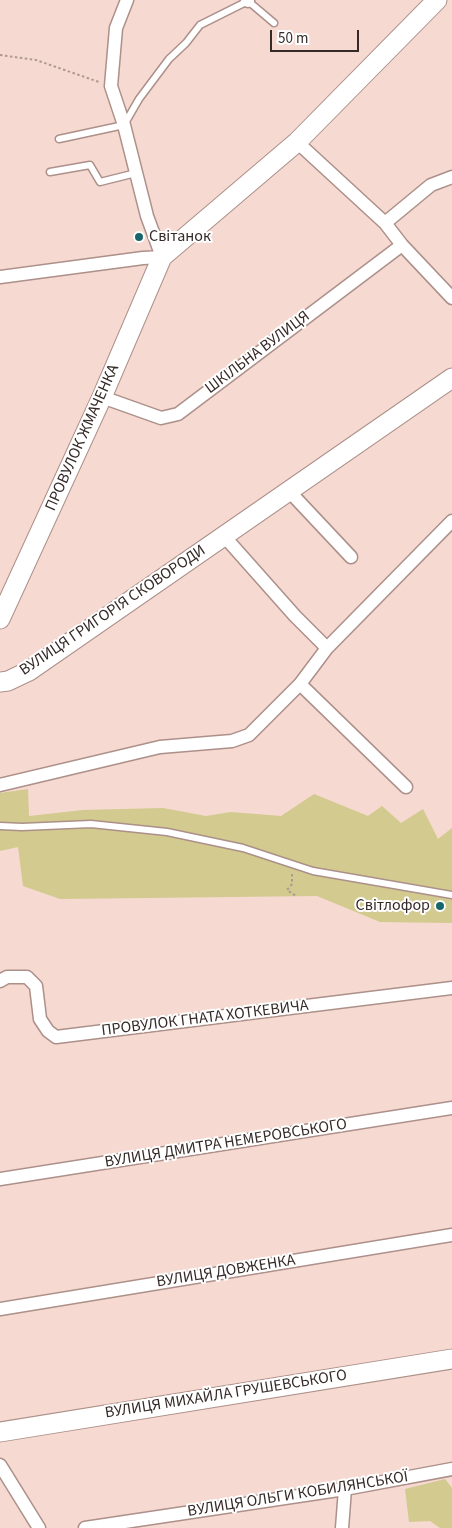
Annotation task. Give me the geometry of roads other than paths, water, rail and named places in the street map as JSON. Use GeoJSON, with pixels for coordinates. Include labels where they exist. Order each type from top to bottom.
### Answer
{"type":"FeatureCollection","features":[{"type":"Feature","properties":{"kind":"street"},"geometry":{"type":"LineString","coordinates":[[127,0],[116,28],[111,86],[124,125],[147,216],[162,257]]}},
{"type":"Feature","properties":{"kind":"street"},"geometry":{"type":"LineString","coordinates":[[0,278],[162,257],[297,142],[437,0]]}},
{"type":"Feature","properties":{"kind":"street"},"geometry":{"type":"LineString","coordinates":[[297,142],[385,223],[402,245],[452,298]]}},
{"type":"Feature","properties":{"kind":"street"},"geometry":{"type":"LineString","coordinates":[[385,223],[431,186],[452,177]]}},
{"type":"Feature","properties":{"kind":"street","name":"ШКІЛЬНА ВУЛИЦЯ"},"geometry":{"type":"LineString","coordinates":[[102,397],[161,418],[178,414],[402,245]]}},
{"type":"Feature","properties":{"kind":"street","name":"ПРОВУЛОК ЖМАЧЕНКА"},"geometry":{"type":"LineString","coordinates":[[0,619],[102,397],[162,257]]}},
{"type":"Feature","properties":{"kind":"street","name":"ВУЛИЦЯ ГРИГОРІЯ СКОВОРОДИ"},"geometry":{"type":"LineString","coordinates":[[0,682],[8,681],[30,671],[452,378]]}},
{"type":"Feature","properties":{"kind":"street"},"geometry":{"type":"LineString","coordinates":[[289,491],[351,557]]}},
{"type":"Feature","properties":{"kind":"street"},"geometry":{"type":"LineString","coordinates":[[0,785],[160,747],[232,741],[249,735],[300,684],[328,648],[452,521]]}},
{"type":"Feature","properties":{"kind":"street","name":"ВУЛИЦЯ ГРИГОРІЯ СКОВОРОДИ"},"geometry":{"type":"LineString","coordinates":[[224,536],[295,616],[328,648]]}},
{"type":"Feature","properties":{"kind":"street"},"geometry":{"type":"LineString","coordinates":[[300,684],[406,787]]}},
{"type":"Feature","properties":{"kind":"street","name":"ПРОВУЛОК ГНАТА ХОТКЕВИЧА"},"geometry":{"type":"LineString","coordinates":[[0,981],[7,977],[27,977],[36,986],[40,1019],[48,1031],[56,1037],[452,988]]}},
{"type":"Feature","properties":{"kind":"street","name":"ВУЛИЦЯ ДМИТРА НЕМЕРОВСЬКОГО"},"geometry":{"type":"LineString","coordinates":[[0,1179],[452,1108]]}},
{"type":"Feature","properties":{"kind":"street","name":"ВУЛИЦЯ ДОВЖЕНКА"},"geometry":{"type":"LineString","coordinates":[[0,1309],[452,1235]]}},
{"type":"Feature","properties":{"kind":"street","name":"ВУЛИЦЯ МИХАЙЛА ГРУШЕВСЬКОГО"},"geometry":{"type":"LineString","coordinates":[[0,1432],[452,1359]]}},
{"type":"Feature","properties":{"kind":"street"},"geometry":{"type":"LineString","coordinates":[[0,1465],[39,1528]]}},
{"type":"Feature","properties":{"kind":"street","name":"ВУЛИЦЯ ОЛЬГИ КОБИЛЯНСЬКОЇ"},"geometry":{"type":"LineString","coordinates":[[85,1528],[345,1489],[452,1470]]}},
{"type":"Feature","properties":{"kind":"street"},"geometry":{"type":"LineString","coordinates":[[342,1528],[345,1489]]}},
{"type":"Feature","properties":{"kind":"lane"},"geometry":{"type":"LineString","coordinates":[[59,138],[124,125],[139,99],[164,66],[200,25],[248,0],[274,22]]}},
{"type":"Feature","properties":{"kind":"lane"},"geometry":{"type":"LineString","coordinates":[[50,172],[90,165],[100,182],[136,173]]}},
{"type":"Feature","properties":{"kind":"lane"},"geometry":{"type":"LineString","coordinates":[[0,826],[22,828],[91,824],[167,832],[243,848],[313,871],[452,895]]}},
{"type":"Feature","properties":{"kind":"place","name":"Світанок"},"geometry":{"type":"Point","coordinates":[139,237]}},
{"type":"Feature","properties":{"kind":"place","name":"Світлофор"},"geometry":{"type":"Point","coordinates":[440,906]}}]}
